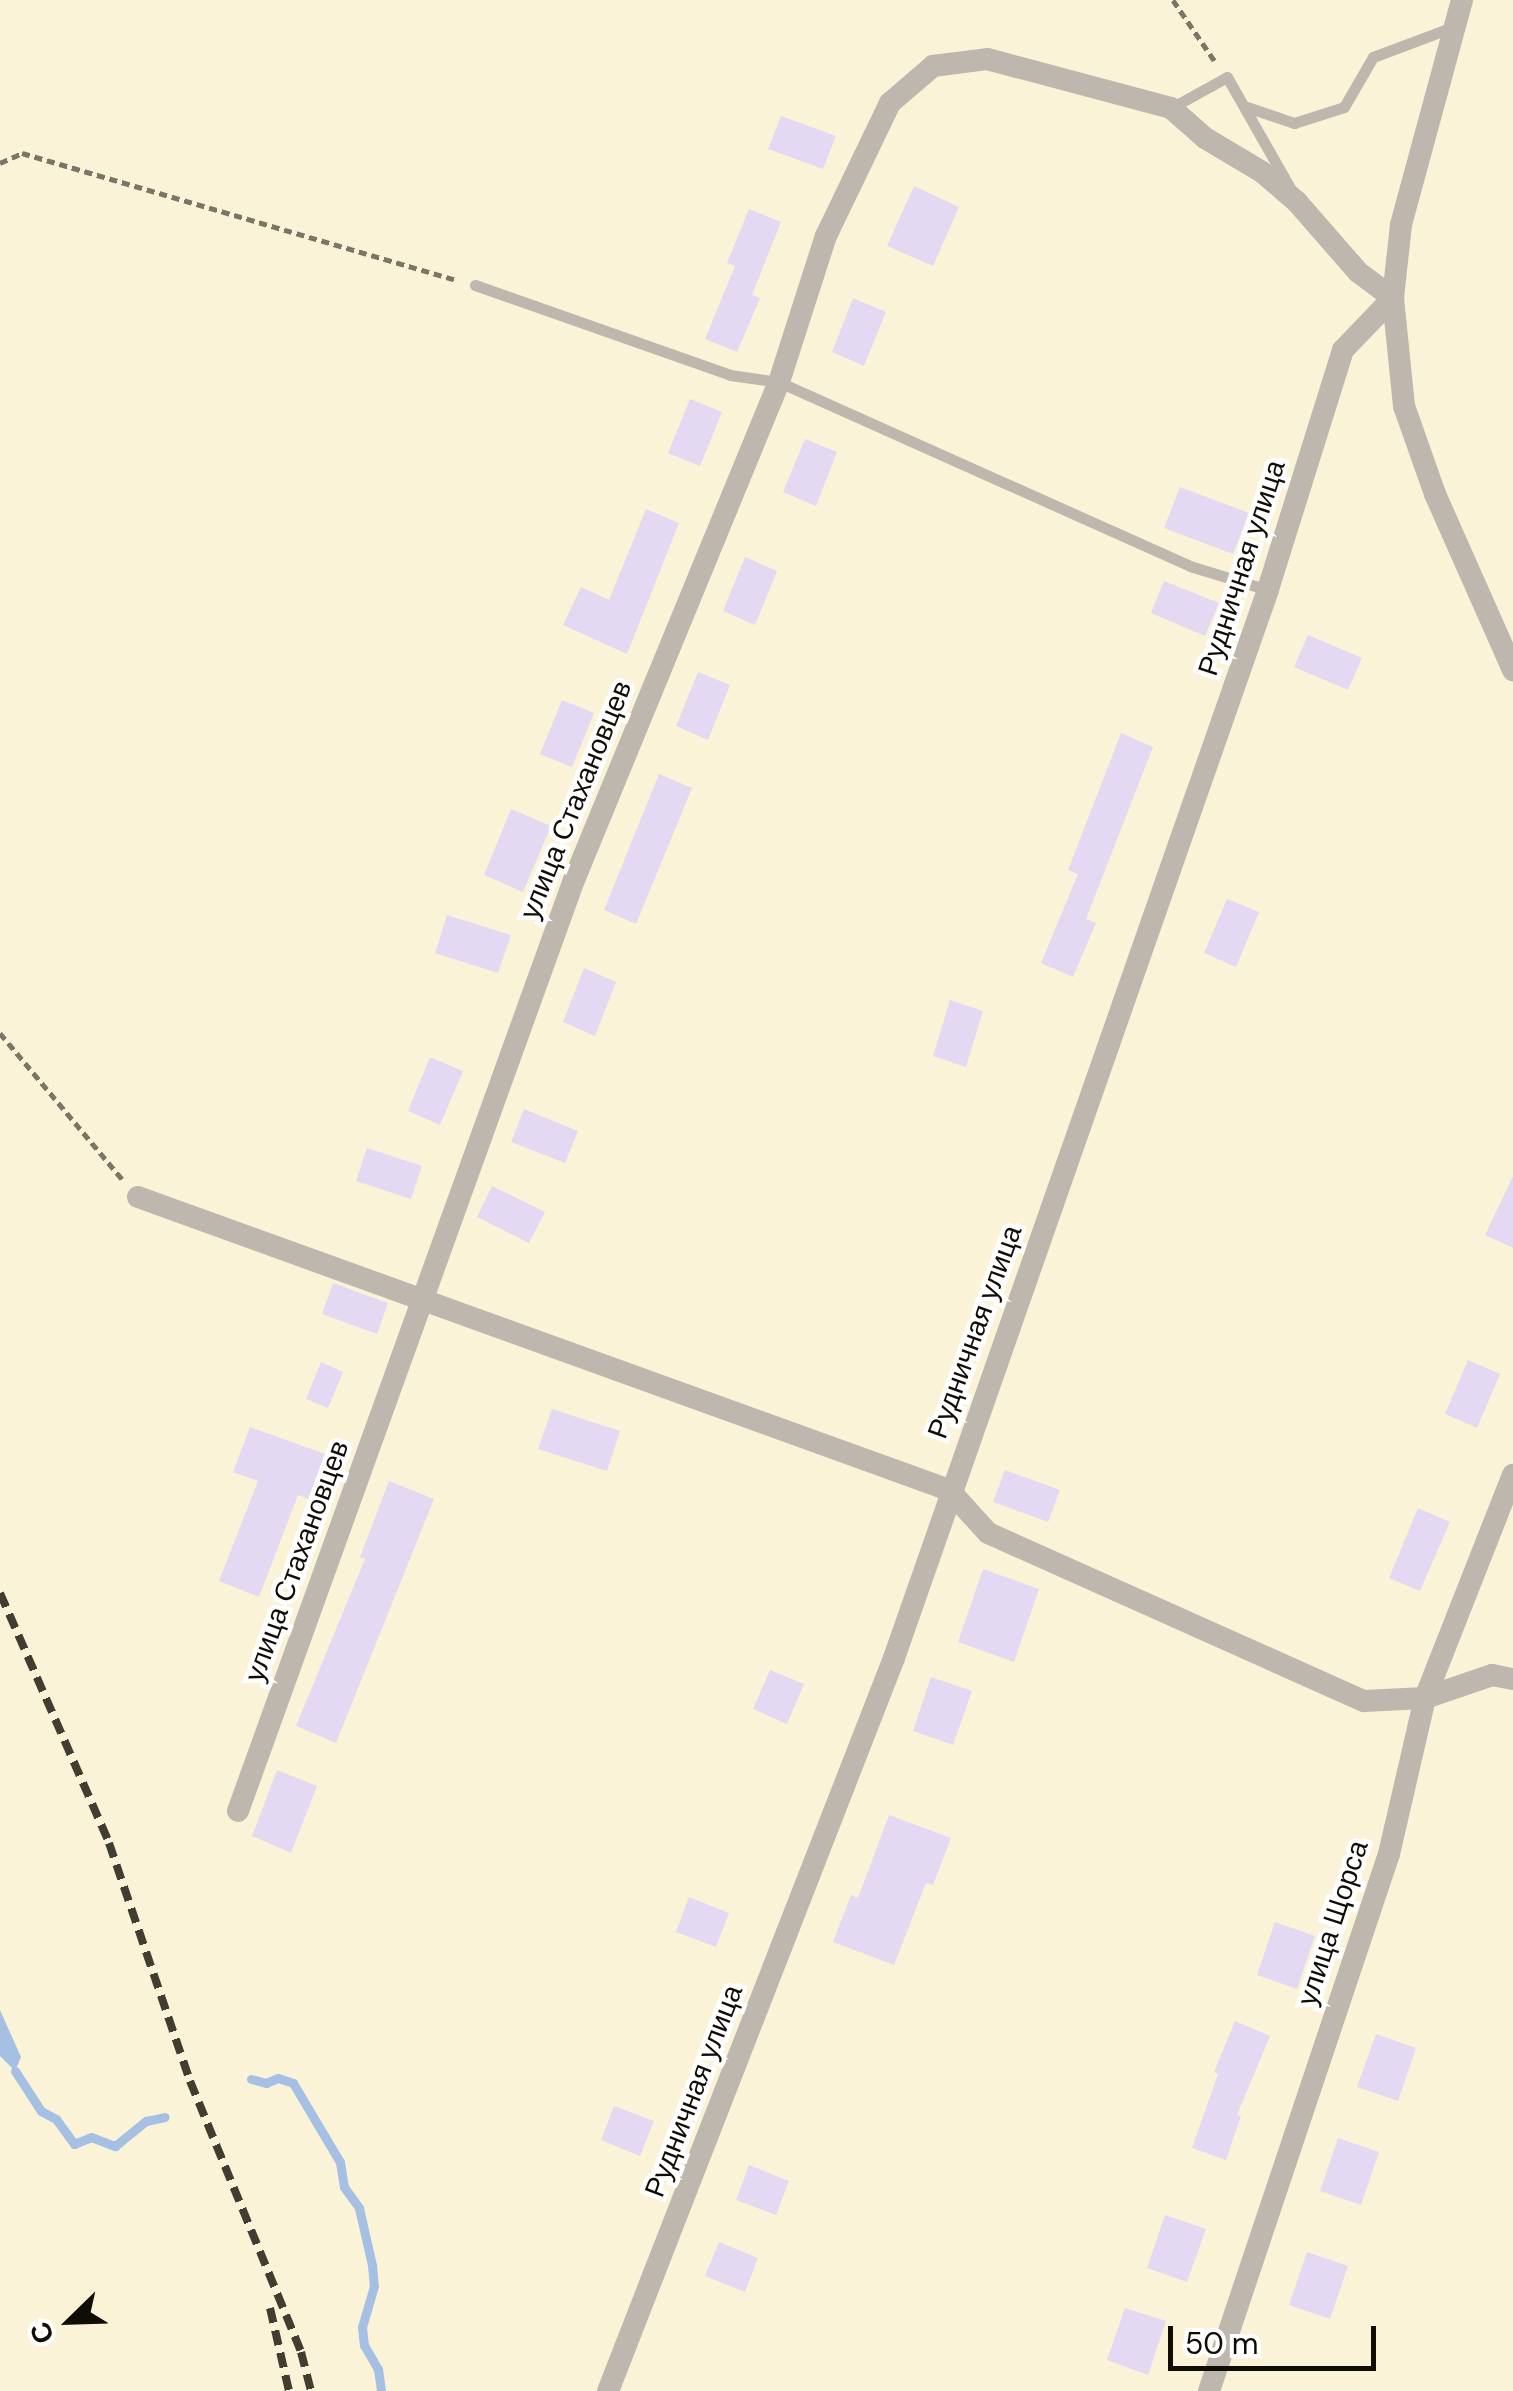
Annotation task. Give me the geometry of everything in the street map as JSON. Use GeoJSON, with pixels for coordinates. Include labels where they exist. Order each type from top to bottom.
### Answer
{"type":"FeatureCollection","features":[{"type":"Feature","properties":{"kind":"street"},"geometry":{"type":"LineString","coordinates":[[1462,0],[1401,225],[1393,298],[1404,406],[1435,494],[1513,670]]}},
{"type":"Feature","properties":{"kind":"street","name":"улица Стахановцев"},"geometry":{"type":"LineString","coordinates":[[238,1811],[574,880],[779,382],[826,236],[890,103],[933,66],[987,59],[1171,108]]}},
{"type":"Feature","properties":{"kind":"street"},"geometry":{"type":"LineString","coordinates":[[1171,108],[1205,138],[1262,172],[1297,202],[1358,272],[1393,298]]}},
{"type":"Feature","properties":{"kind":"street","name":"Рудничная улица"},"geometry":{"type":"LineString","coordinates":[[608,2391],[894,1658],[949,1490],[1268,590],[1343,350],[1393,298]]}},
{"type":"Feature","properties":{"kind":"street"},"geometry":{"type":"LineString","coordinates":[[138,1197],[949,1490],[988,1533],[1364,1701],[1425,1698],[1492,1675],[1513,1679]]}},
{"type":"Feature","properties":{"kind":"street","name":"улица Щорса"},"geometry":{"type":"LineString","coordinates":[[1208,2391],[1389,1854],[1425,1698],[1513,1474]]}},
{"type":"Feature","properties":{"kind":"lane"},"geometry":{"type":"LineString","coordinates":[[1247,107],[1294,123],[1344,106],[1373,57],[1453,26]]}},
{"type":"Feature","properties":{"kind":"lane"},"geometry":{"type":"LineString","coordinates":[[1171,108],[1227,77],[1297,202]]}},
{"type":"Feature","properties":{"kind":"lane"},"geometry":{"type":"LineString","coordinates":[[475,286],[730,375],[779,382],[1193,567],[1268,590]]}},
{"type":"Feature","properties":{"kind":"path"},"geometry":{"type":"LineString","coordinates":[[1173,0],[1227,77]]}},
{"type":"Feature","properties":{"kind":"path"},"geometry":{"type":"LineString","coordinates":[[0,164],[22,153],[475,286]]}},
{"type":"Feature","properties":{"kind":"path"},"geometry":{"type":"LineString","coordinates":[[0,1032],[138,1197]]}},
{"type":"Feature","properties":{"kind":"water"},"geometry":{"type":"Polygon","coordinates":[[[0,2010],[21,2057],[15,2071],[0,2056],[0,2010]]]}},
{"type":"Feature","properties":{"kind":"building"},"geometry":{"type":"Polygon","coordinates":[[[781,116],[836,136],[823,169],[768,149],[781,116]]]}},
{"type":"Feature","properties":{"kind":"building"},"geometry":{"type":"Polygon","coordinates":[[[914,186],[959,207],[933,266],[887,246],[914,186]]]}},
{"type":"Feature","properties":{"kind":"building"},"geometry":{"type":"Polygon","coordinates":[[[749,209],[781,222],[752,295],[760,298],[737,352],[705,339],[735,266],[727,263],[749,209]]]}},
{"type":"Feature","properties":{"kind":"building"},"geometry":{"type":"Polygon","coordinates":[[[853,298],[886,312],[864,366],[832,352],[853,298]]]}},
{"type":"Feature","properties":{"kind":"building"},"geometry":{"type":"Polygon","coordinates":[[[690,399],[722,412],[700,466],[668,453],[690,399]]]}},
{"type":"Feature","properties":{"kind":"building"},"geometry":{"type":"Polygon","coordinates":[[[805,439],[837,452],[816,506],[783,492],[805,439]]]}},
{"type":"Feature","properties":{"kind":"building"},"geometry":{"type":"Polygon","coordinates":[[[1180,487],[1249,513],[1233,554],[1164,528],[1180,487]]]}},
{"type":"Feature","properties":{"kind":"building"},"geometry":{"type":"Polygon","coordinates":[[[646,509],[679,523],[627,654],[563,625],[581,587],[609,600],[646,509]]]}},
{"type":"Feature","properties":{"kind":"building"},"geometry":{"type":"Polygon","coordinates":[[[745,557],[777,571],[755,625],[723,611],[745,557]]]}},
{"type":"Feature","properties":{"kind":"building"},"geometry":{"type":"Polygon","coordinates":[[[1164,581],[1219,603],[1205,636],[1151,613],[1164,581]]]}},
{"type":"Feature","properties":{"kind":"building"},"geometry":{"type":"Polygon","coordinates":[[[1308,635],[1362,658],[1348,690],[1294,667],[1308,635]]]}},
{"type":"Feature","properties":{"kind":"building"},"geometry":{"type":"Polygon","coordinates":[[[698,672],[730,685],[708,740],[676,726],[698,672]]]}},
{"type":"Feature","properties":{"kind":"building"},"geometry":{"type":"Polygon","coordinates":[[[562,700],[594,713],[572,767],[540,754],[562,700]]]}},
{"type":"Feature","properties":{"kind":"building"},"geometry":{"type":"Polygon","coordinates":[[[1121,733],[1153,747],[1086,919],[1096,923],[1073,977],[1041,963],[1078,874],[1068,870],[1121,733]]]}},
{"type":"Feature","properties":{"kind":"building"},"geometry":{"type":"Polygon","coordinates":[[[659,774],[692,788],[636,924],[604,910],[659,774]]]}},
{"type":"Feature","properties":{"kind":"building"},"geometry":{"type":"Polygon","coordinates":[[[511,809],[551,826],[523,892],[484,875],[511,809]]]}},
{"type":"Feature","properties":{"kind":"building"},"geometry":{"type":"Polygon","coordinates":[[[1227,899],[1259,912],[1236,967],[1204,953],[1227,899]]]}},
{"type":"Feature","properties":{"kind":"building"},"geometry":{"type":"Polygon","coordinates":[[[447,915],[511,935],[498,973],[435,953],[447,915]]]}},
{"type":"Feature","properties":{"kind":"building"},"geometry":{"type":"Polygon","coordinates":[[[584,968],[616,982],[595,1036],[563,1022],[584,968]]]}},
{"type":"Feature","properties":{"kind":"building"},"geometry":{"type":"Polygon","coordinates":[[[950,1000],[983,1011],[966,1067],[933,1056],[950,1000]]]}},
{"type":"Feature","properties":{"kind":"building"},"geometry":{"type":"Polygon","coordinates":[[[430,1057],[463,1071],[440,1125],[408,1111],[430,1057]]]}},
{"type":"Feature","properties":{"kind":"building"},"geometry":{"type":"Polygon","coordinates":[[[524,1109],[578,1131],[565,1163],[511,1142],[524,1109]]]}},
{"type":"Feature","properties":{"kind":"building"},"geometry":{"type":"Polygon","coordinates":[[[367,1148],[422,1166],[411,1199],[356,1181],[367,1148]]]}},
{"type":"Feature","properties":{"kind":"building"},"geometry":{"type":"Polygon","coordinates":[[[1513,1176],[1513,1248],[1485,1235],[1513,1176]]]}},
{"type":"Feature","properties":{"kind":"building"},"geometry":{"type":"Polygon","coordinates":[[[492,1186],[545,1212],[529,1243],[477,1217],[492,1186]]]}},
{"type":"Feature","properties":{"kind":"building"},"geometry":{"type":"Polygon","coordinates":[[[333,1283],[388,1303],[377,1334],[322,1314],[333,1283]]]}},
{"type":"Feature","properties":{"kind":"building"},"geometry":{"type":"Polygon","coordinates":[[[1468,1360],[1500,1374],[1477,1428],[1445,1414],[1468,1360]]]}},
{"type":"Feature","properties":{"kind":"building"},"geometry":{"type":"Polygon","coordinates":[[[321,1362],[343,1372],[328,1408],[306,1399],[321,1362]]]}},
{"type":"Feature","properties":{"kind":"building"},"geometry":{"type":"Polygon","coordinates":[[[552,1409],[620,1431],[607,1471],[538,1449],[552,1409]]]}},
{"type":"Feature","properties":{"kind":"building"},"geometry":{"type":"Polygon","coordinates":[[[250,1427],[325,1454],[308,1499],[298,1495],[259,1597],[219,1581],[258,1481],[233,1472],[250,1427]]]}},
{"type":"Feature","properties":{"kind":"building"},"geometry":{"type":"Polygon","coordinates":[[[1005,1470],[1060,1490],[1048,1522],[993,1502],[1005,1470]]]}},
{"type":"Feature","properties":{"kind":"building"},"geometry":{"type":"Polygon","coordinates":[[[389,1481],[434,1499],[336,1743],[296,1726],[365,1559],[360,1557],[389,1481]]]}},
{"type":"Feature","properties":{"kind":"building"},"geometry":{"type":"Polygon","coordinates":[[[1418,1508],[1450,1522],[1420,1591],[1389,1578],[1418,1508]]]}},
{"type":"Feature","properties":{"kind":"building"},"geometry":{"type":"Polygon","coordinates":[[[983,1569],[1039,1589],[1014,1662],[958,1642],[983,1569]]]}},
{"type":"Feature","properties":{"kind":"building"},"geometry":{"type":"Polygon","coordinates":[[[770,1670],[804,1684],[787,1724],[753,1709],[770,1670]]]}},
{"type":"Feature","properties":{"kind":"building"},"geometry":{"type":"Polygon","coordinates":[[[931,1677],[972,1691],[953,1745],[913,1731],[931,1677]]]}},
{"type":"Feature","properties":{"kind":"building"},"geometry":{"type":"Polygon","coordinates":[[[277,1770],[317,1786],[291,1853],[252,1836],[277,1770]]]}},
{"type":"Feature","properties":{"kind":"building"},"geometry":{"type":"Polygon","coordinates":[[[889,1815],[951,1838],[933,1885],[926,1883],[894,1965],[833,1942],[851,1895],[858,1898],[889,1815]]]}},
{"type":"Feature","properties":{"kind":"building"},"geometry":{"type":"Polygon","coordinates":[[[689,1897],[729,1913],[716,1947],[676,1932],[689,1897]]]}},
{"type":"Feature","properties":{"kind":"building"},"geometry":{"type":"Polygon","coordinates":[[[1275,1922],[1315,1936],[1297,1989],[1257,1975],[1275,1922]]]}},
{"type":"Feature","properties":{"kind":"building"},"geometry":{"type":"Polygon","coordinates":[[[1235,2021],[1270,2036],[1237,2115],[1241,2116],[1226,2160],[1192,2148],[1218,2074],[1214,2072],[1235,2021]]]}},
{"type":"Feature","properties":{"kind":"building"},"geometry":{"type":"Polygon","coordinates":[[[1376,2034],[1416,2048],[1398,2101],[1357,2087],[1376,2034]]]}},
{"type":"Feature","properties":{"kind":"building"},"geometry":{"type":"Polygon","coordinates":[[[614,2106],[654,2121],[640,2156],[601,2140],[614,2106]]]}},
{"type":"Feature","properties":{"kind":"building"},"geometry":{"type":"Polygon","coordinates":[[[1338,2138],[1379,2152],[1361,2205],[1320,2191],[1338,2138]]]}},
{"type":"Feature","properties":{"kind":"building"},"geometry":{"type":"Polygon","coordinates":[[[749,2165],[789,2181],[776,2215],[736,2200],[749,2165]]]}},
{"type":"Feature","properties":{"kind":"building"},"geometry":{"type":"Polygon","coordinates":[[[1165,2215],[1206,2229],[1187,2282],[1147,2268],[1165,2215]]]}},
{"type":"Feature","properties":{"kind":"building"},"geometry":{"type":"Polygon","coordinates":[[[719,2242],[758,2258],[745,2292],[705,2276],[719,2242]]]}},
{"type":"Feature","properties":{"kind":"building"},"geometry":{"type":"Polygon","coordinates":[[[1307,2252],[1348,2266],[1330,2319],[1289,2305],[1307,2252]]]}},
{"type":"Feature","properties":{"kind":"building"},"geometry":{"type":"Polygon","coordinates":[[[1125,2308],[1166,2321],[1148,2375],[1107,2360],[1125,2308]]]}},
{"type":"Feature","properties":{"kind":"waterway"},"geometry":{"type":"LineString","coordinates":[[15,2071],[41,2111],[56,2119],[74,2144],[91,2137],[115,2146],[146,2121],[165,2117]]}},
{"type":"Feature","properties":{"kind":"waterway"},"geometry":{"type":"LineString","coordinates":[[251,2079],[266,2083],[278,2078],[293,2083],[340,2162],[344,2187],[359,2208],[372,2265],[374,2286],[362,2327],[364,2345],[378,2369],[381,2391]]}},
{"type":"Feature","properties":{"kind":"railway"},"geometry":{"type":"LineString","coordinates":[[0,1593],[109,1843],[190,2081],[301,2352],[311,2391]]}},
{"type":"Feature","properties":{"kind":"railway"},"geometry":{"type":"LineString","coordinates":[[270,2308],[289,2391]]}}]}
